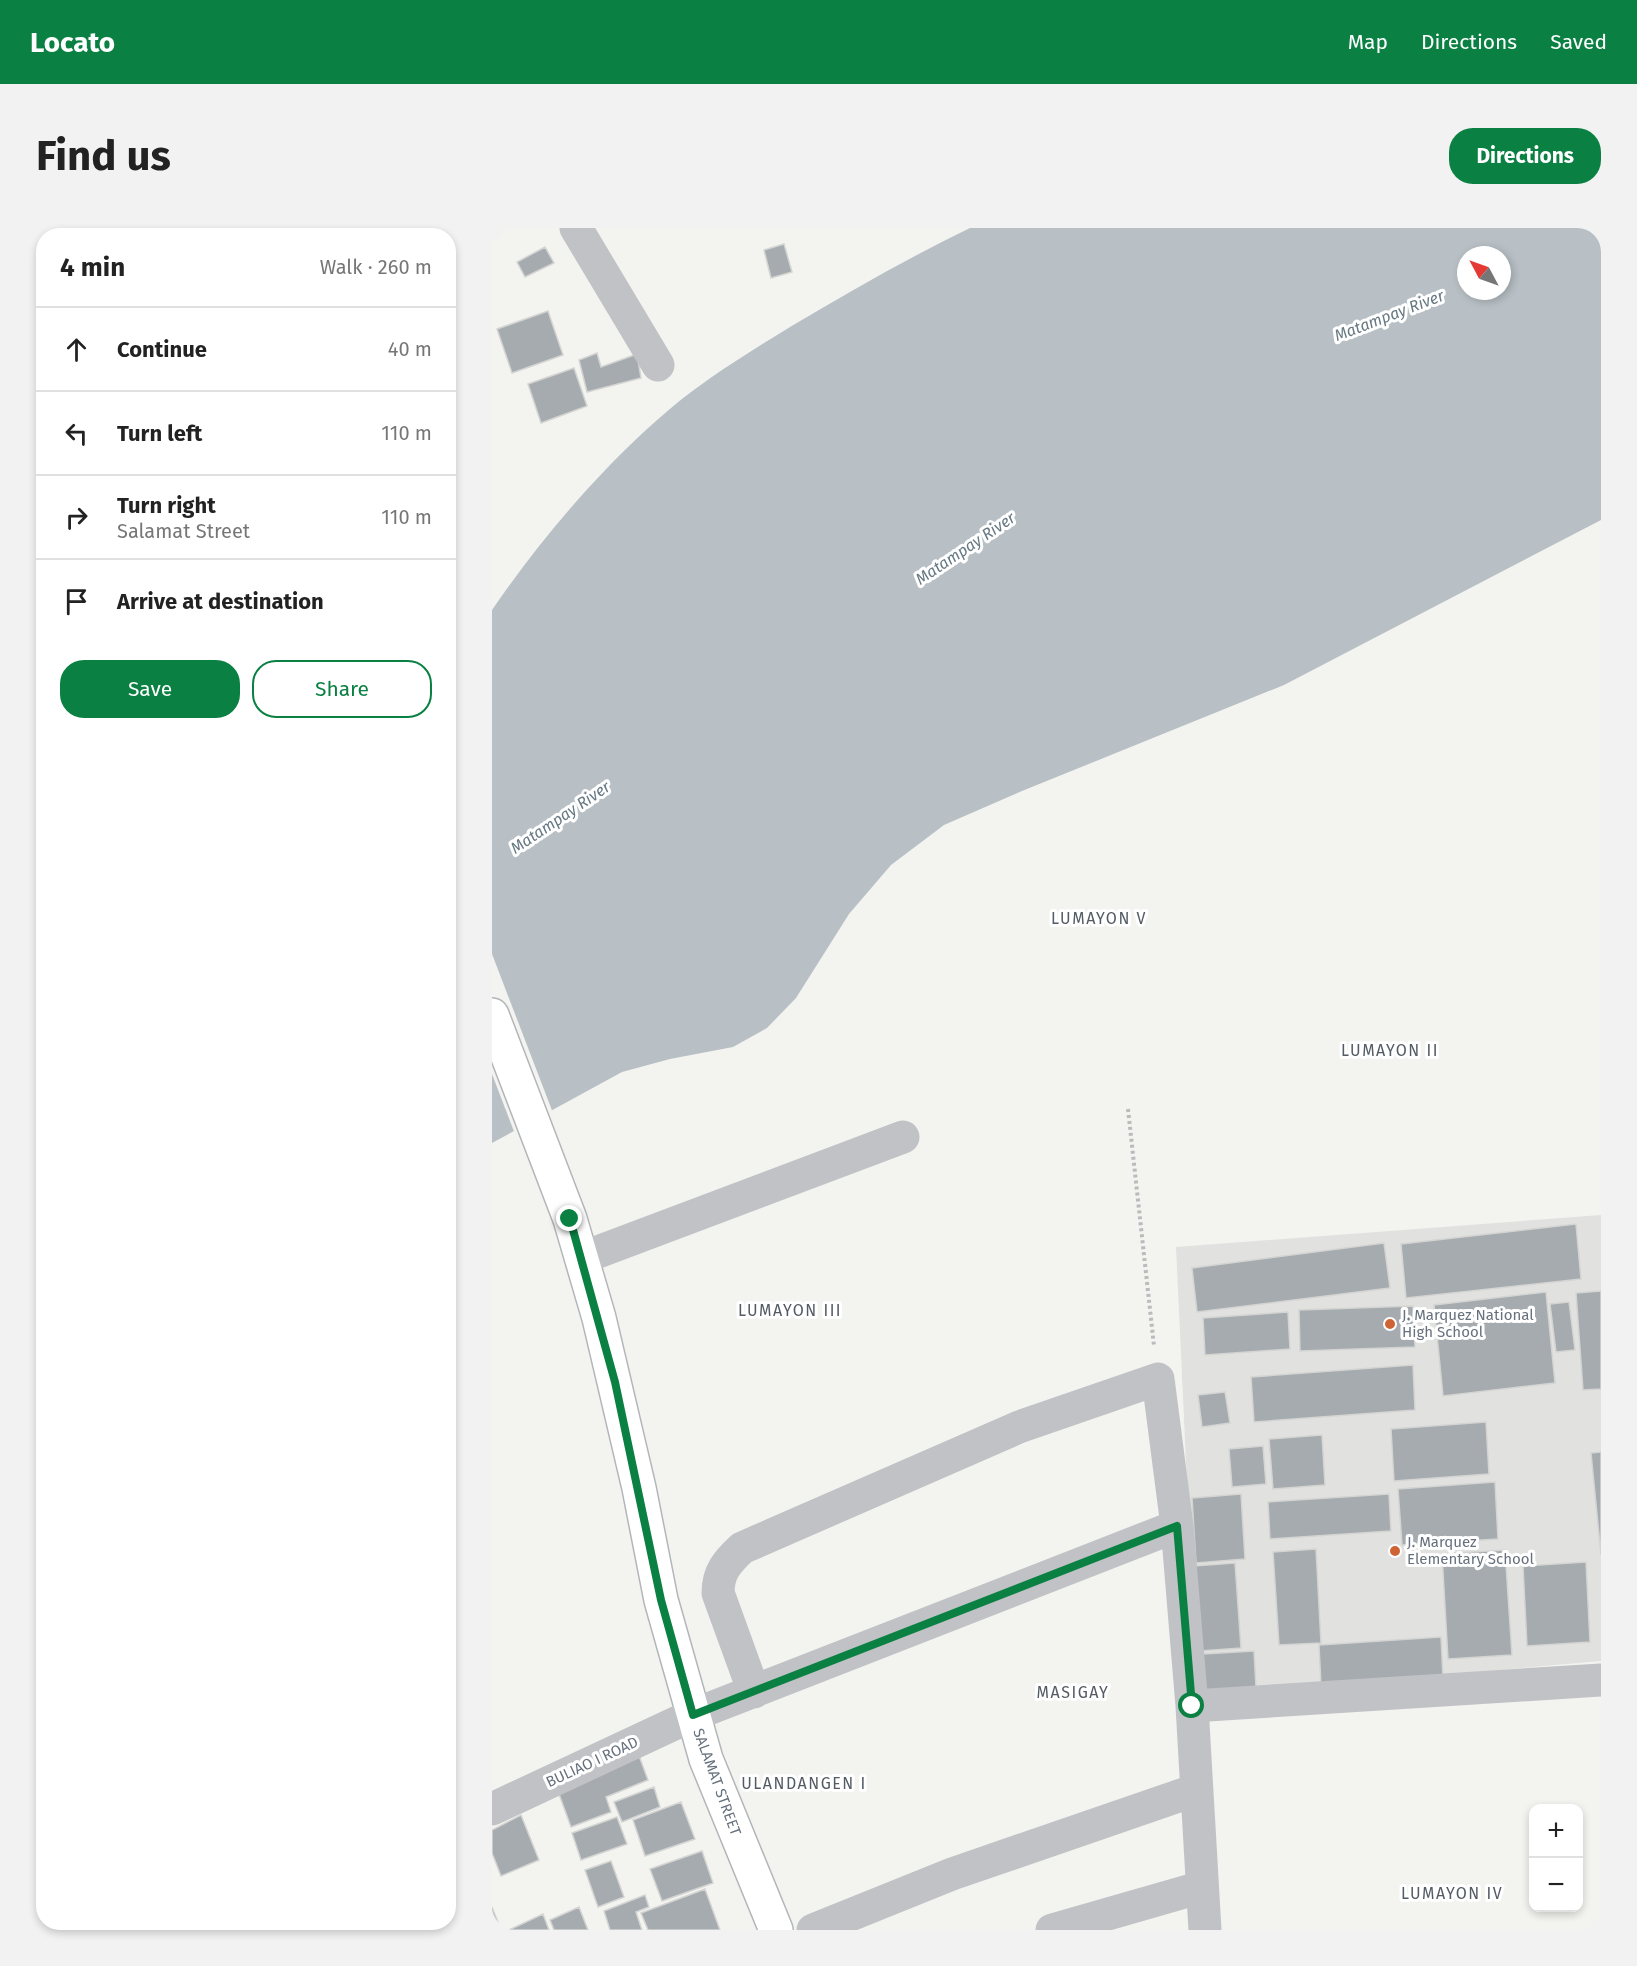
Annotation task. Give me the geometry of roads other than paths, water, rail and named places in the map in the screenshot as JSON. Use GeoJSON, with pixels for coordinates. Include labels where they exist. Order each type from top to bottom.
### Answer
{"type":"FeatureCollection","features":[{"type":"Feature","properties":{"kind":"main road","name":"SALAMAT STREET"},"geometry":{"type":"LineString","coordinates":[[492,1015],[555,1177],[582,1258],[615,1382],[661,1600],[693,1715],[721,1801],[776,1930]]}},
{"type":"Feature","properties":{"kind":"street"},"geometry":{"type":"LineString","coordinates":[[576,228],[658,365]]}},
{"type":"Feature","properties":{"kind":"street"},"geometry":{"type":"LineString","coordinates":[[582,1258],[903,1137]]}},
{"type":"Feature","properties":{"kind":"street"},"geometry":{"type":"LineString","coordinates":[[754,1692],[718,1593],[718,1578],[727,1562],[742,1548],[1019,1426],[1158,1379],[1177,1526],[1192,1706],[1205,1930]]}},
{"type":"Feature","properties":{"kind":"street","name":"BULIAO I ROAD"},"geometry":{"type":"LineString","coordinates":[[492,1809],[693,1715],[1177,1526]]}},
{"type":"Feature","properties":{"kind":"street"},"geometry":{"type":"LineString","coordinates":[[1192,1706],[1601,1680]]}},
{"type":"Feature","properties":{"kind":"street"},"geometry":{"type":"LineString","coordinates":[[813,1930],[952,1874],[1196,1790]]}},
{"type":"Feature","properties":{"kind":"street"},"geometry":{"type":"LineString","coordinates":[[1052,1930],[1202,1887]]}},
{"type":"Feature","properties":{"kind":"water","name":"Matampay River"},"geometry":{"type":"Polygon","coordinates":[[[970,228],[1601,228],[1601,520],[1284,685],[944,825],[891,865],[849,914],[796,998],[767,1028],[733,1047],[670,1059],[622,1072],[492,1143],[492,610],[528,560],[568,511],[611,464],[672,408],[721,371],[790,327],[970,228]]]}},
{"type":"Feature","properties":{"kind":"place","name":"J. Marquez National High School"},"geometry":{"type":"Point","coordinates":[1390,1324]}},
{"type":"Feature","properties":{"kind":"place","name":"J. Marquez Elementary School"},"geometry":{"type":"Point","coordinates":[1395,1551]}},
{"type":"Feature","properties":{"kind":"district","name":"LUMAYON V"},"geometry":{"type":"Point","coordinates":[1099,918]}},
{"type":"Feature","properties":{"kind":"district","name":"LUMAYON II"},"geometry":{"type":"Point","coordinates":[1390,1050]}},
{"type":"Feature","properties":{"kind":"district","name":"LUMAYON III"},"geometry":{"type":"Point","coordinates":[790,1310]}},
{"type":"Feature","properties":{"kind":"district","name":"MASIGAY"},"geometry":{"type":"Point","coordinates":[1073,1692]}},
{"type":"Feature","properties":{"kind":"district","name":"ULANDANGEN I"},"geometry":{"type":"Point","coordinates":[804,1783]}},
{"type":"Feature","properties":{"kind":"district","name":"LUMAYON IV"},"geometry":{"type":"Point","coordinates":[1452,1893]}}]}
